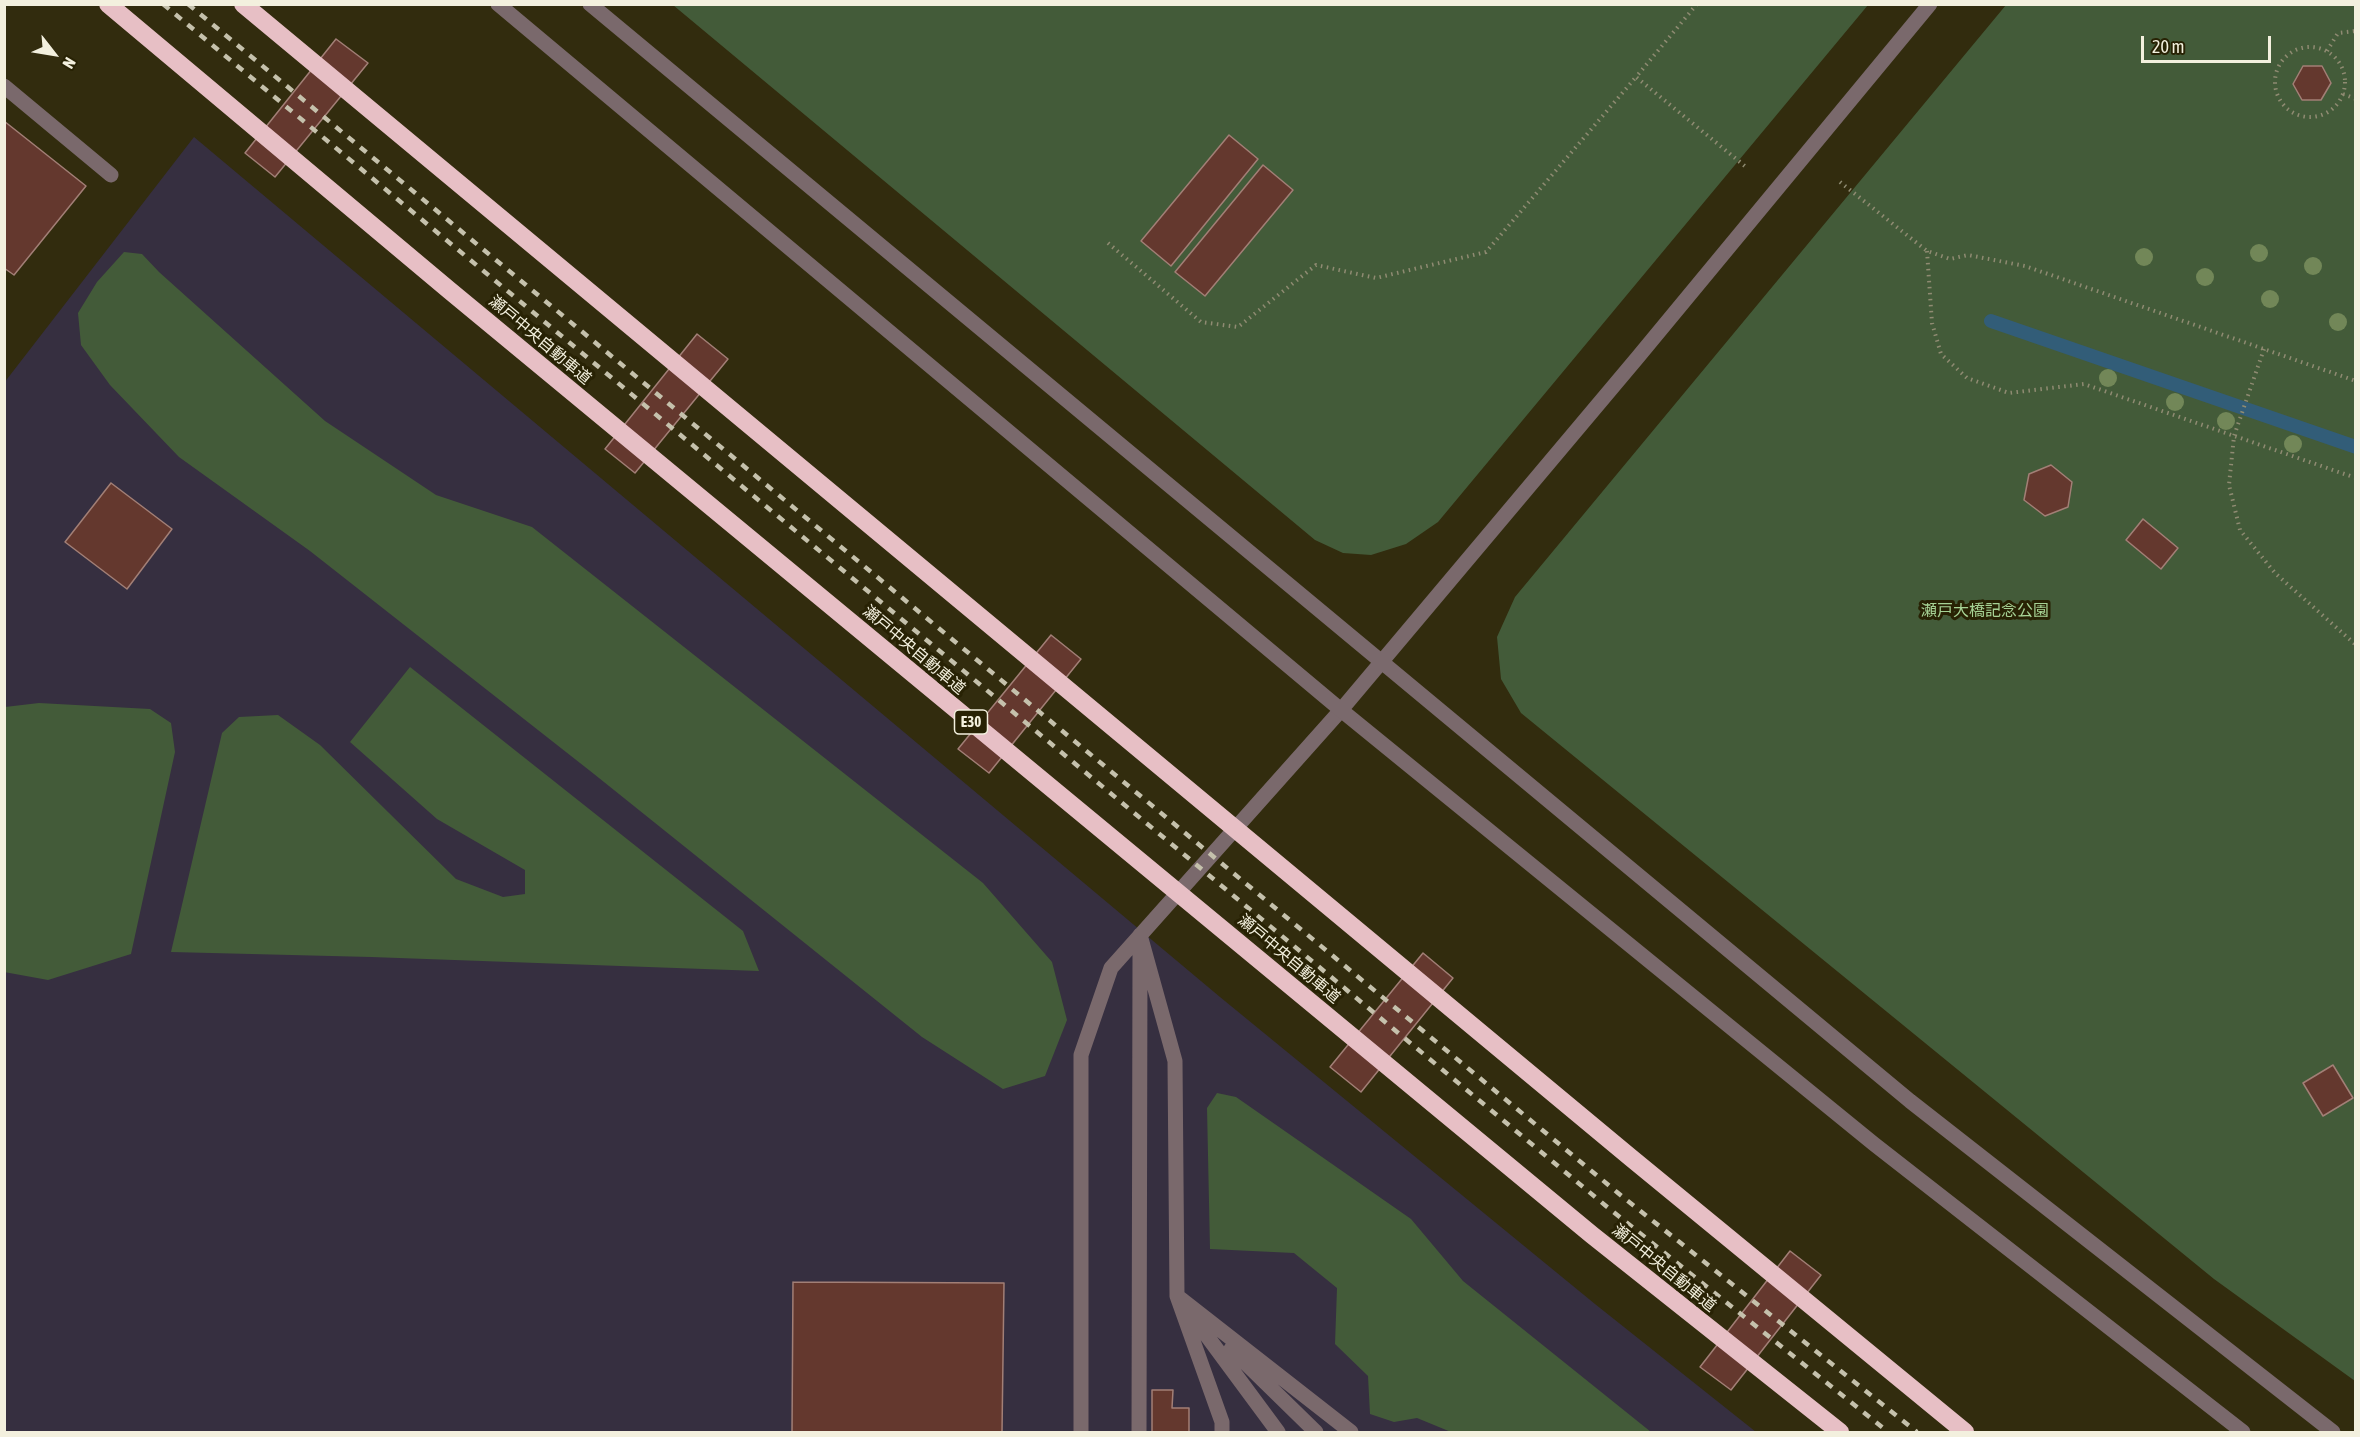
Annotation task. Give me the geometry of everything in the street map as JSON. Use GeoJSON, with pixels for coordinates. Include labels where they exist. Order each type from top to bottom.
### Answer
{"type":"FeatureCollection","features":[{"type":"Feature","properties":{"kind":"highway","name":"瀬戸中央自動車道"},"geometry":{"type":"LineString","coordinates":[[108,4],[485,320],[1592,1235],[1840,1432]]}},
{"type":"Feature","properties":{"kind":"highway"},"geometry":{"type":"LineString","coordinates":[[243,4],[1630,1157],[1965,1432]]}},
{"type":"Feature","properties":{"kind":"street"},"geometry":{"type":"LineString","coordinates":[[498,4],[1341,710],[1874,1144],[2243,1432]]}},
{"type":"Feature","properties":{"kind":"street"},"geometry":{"type":"LineString","coordinates":[[590,4],[1380,663],[1910,1101],[2333,1432]]}},
{"type":"Feature","properties":{"kind":"street"},"geometry":{"type":"LineString","coordinates":[[1081,1432],[1081,1054],[1111,968],[1341,710],[1631,366],[1930,4]]}},
{"type":"Feature","properties":{"kind":"street"},"geometry":{"type":"LineString","coordinates":[[4,86],[111,175]]}},
{"type":"Feature","properties":{"kind":"street"},"geometry":{"type":"LineString","coordinates":[[1140,935],[1175,1061],[1178,1296],[1222,1422],[1222,1432]]}},
{"type":"Feature","properties":{"kind":"street"},"geometry":{"type":"LineString","coordinates":[[1139,1432],[1140,935]]}},
{"type":"Feature","properties":{"kind":"street"},"geometry":{"type":"LineString","coordinates":[[1178,1296],[1278,1432]]}},
{"type":"Feature","properties":{"kind":"street"},"geometry":{"type":"LineString","coordinates":[[1178,1296],[1316,1432]]}},
{"type":"Feature","properties":{"kind":"street"},"geometry":{"type":"LineString","coordinates":[[1178,1296],[1351,1432]]}},
{"type":"Feature","properties":{"kind":"path"},"geometry":{"type":"LineString","coordinates":[[1108,243],[1201,322],[1238,327],[1316,265],[1376,278],[1486,252],[1697,4]]}},
{"type":"Feature","properties":{"kind":"path"},"geometry":{"type":"LineString","coordinates":[[2327,51],[2338,33],[2355,31]]}},
{"type":"Feature","properties":{"kind":"path"},"geometry":{"type":"LineString","coordinates":[[2304,48],[2327,51],[2336,59],[2345,80],[2339,102],[2331,111],[2309,118],[2288,110],[2280,101],[2276,91],[2278,68],[2284,58],[2304,48]]}},
{"type":"Feature","properties":{"kind":"path"},"geometry":{"type":"LineString","coordinates":[[1636,77],[1746,166]]}},
{"type":"Feature","properties":{"kind":"path"},"geometry":{"type":"LineString","coordinates":[[2343,94],[2355,99]]}},
{"type":"Feature","properties":{"kind":"path"},"geometry":{"type":"LineString","coordinates":[[1840,182],[1927,251],[1950,259],[1968,255],[2025,266],[2355,381]]}},
{"type":"Feature","properties":{"kind":"path"},"geometry":{"type":"LineString","coordinates":[[1927,251],[1932,323],[1941,354],[1967,378],[2008,393],[2084,384],[2355,478]]}},
{"type":"Feature","properties":{"kind":"path"},"geometry":{"type":"LineString","coordinates":[[2264,349],[2234,436],[2229,485],[2240,530],[2275,573],[2355,645]]}},
{"type":"Feature","properties":{"kind":"shaded area"},"geometry":{"type":"Polygon","coordinates":[[[194,137],[1220,997],[1595,1304],[1756,1432],[5,1432],[4,383],[194,137]]]}},
{"type":"Feature","properties":{"kind":"green space"},"geometry":{"type":"Polygon","coordinates":[[[673,5],[1868,5],[1438,522],[1406,544],[1371,555],[1343,553],[1315,540],[673,5]]]}},
{"type":"Feature","properties":{"kind":"green space","name":"瀬戸大橋記念公園"},"geometry":{"type":"Polygon","coordinates":[[[2006,5],[2355,5],[2355,1381],[2214,1279],[1521,713],[1501,679],[1497,637],[1515,597],[2006,5]]]}},
{"type":"Feature","properties":{"kind":"green space"},"geometry":{"type":"Polygon","coordinates":[[[124,252],[142,254],[159,272],[325,421],[436,495],[532,527],[983,883],[1052,962],[1067,1020],[1045,1076],[1003,1089],[922,1037],[594,774],[310,551],[179,457],[110,385],[81,345],[78,313],[97,282],[124,252]]]}},
{"type":"Feature","properties":{"kind":"green space"},"geometry":{"type":"Polygon","coordinates":[[[410,667],[743,931],[759,971],[171,952],[222,733],[239,717],[278,715],[320,745],[456,879],[503,897],[525,894],[525,870],[437,819],[350,742],[410,667]]]}},
{"type":"Feature","properties":{"kind":"green space"},"geometry":{"type":"Polygon","coordinates":[[[39,703],[150,709],[171,723],[175,752],[131,954],[48,980],[4,972],[5,707],[39,703]]]}},
{"type":"Feature","properties":{"kind":"green space"},"geometry":{"type":"Polygon","coordinates":[[[1217,1093],[1236,1097],[1411,1219],[1463,1281],[1651,1432],[1451,1432],[1417,1418],[1394,1422],[1370,1414],[1368,1376],[1335,1344],[1337,1288],[1294,1253],[1210,1249],[1207,1108],[1217,1093]]]}},
{"type":"Feature","properties":{"kind":"building"},"geometry":{"type":"Polygon","coordinates":[[[336,39],[368,63],[275,177],[245,153],[336,39]]]}},
{"type":"Feature","properties":{"kind":"building"},"geometry":{"type":"Polygon","coordinates":[[[2303,66],[2322,66],[2331,83],[2321,100],[2302,100],[2293,84],[2303,66]]]}},
{"type":"Feature","properties":{"kind":"building"},"geometry":{"type":"Polygon","coordinates":[[[4,121],[86,186],[14,275],[4,268],[4,121]]]}},
{"type":"Feature","properties":{"kind":"building"},"geometry":{"type":"Polygon","coordinates":[[[1229,135],[1258,159],[1171,266],[1141,241],[1229,135]]]}},
{"type":"Feature","properties":{"kind":"building"},"geometry":{"type":"Polygon","coordinates":[[[1263,165],[1293,190],[1205,296],[1175,272],[1263,165]]]}},
{"type":"Feature","properties":{"kind":"building"},"geometry":{"type":"Polygon","coordinates":[[[697,334],[728,359],[635,473],[605,449],[697,334]]]}},
{"type":"Feature","properties":{"kind":"building"},"geometry":{"type":"Polygon","coordinates":[[[2051,465],[2072,482],[2068,507],[2045,516],[2024,500],[2029,474],[2051,465]]]}},
{"type":"Feature","properties":{"kind":"building"},"geometry":{"type":"Polygon","coordinates":[[[111,483],[172,529],[127,589],[65,542],[111,483]]]}},
{"type":"Feature","properties":{"kind":"building"},"geometry":{"type":"Polygon","coordinates":[[[2143,519],[2178,548],[2161,569],[2126,540],[2143,519]]]}},
{"type":"Feature","properties":{"kind":"building"},"geometry":{"type":"Polygon","coordinates":[[[1051,635],[1081,659],[989,773],[958,749],[1051,635]]]}},
{"type":"Feature","properties":{"kind":"building"},"geometry":{"type":"Polygon","coordinates":[[[1423,953],[1453,978],[1361,1092],[1330,1067],[1423,953]]]}},
{"type":"Feature","properties":{"kind":"building"},"geometry":{"type":"Polygon","coordinates":[[[2333,1065],[2353,1098],[2323,1116],[2303,1083],[2333,1065]]]}},
{"type":"Feature","properties":{"kind":"building"},"geometry":{"type":"Polygon","coordinates":[[[1790,1251],[1821,1275],[1731,1390],[1700,1367],[1790,1251]]]}},
{"type":"Feature","properties":{"kind":"building"},"geometry":{"type":"Polygon","coordinates":[[[793,1282],[1004,1283],[1002,1432],[792,1432],[793,1282]]]}},
{"type":"Feature","properties":{"kind":"building"},"geometry":{"type":"Polygon","coordinates":[[[1152,1390],[1173,1390],[1172,1408],[1189,1408],[1189,1432],[1152,1432],[1152,1390]]]}},
{"type":"Feature","properties":{"kind":"waterway"},"geometry":{"type":"LineString","coordinates":[[1991,321],[2356,447]]}},
{"type":"Feature","properties":{"kind":"railway"},"geometry":{"type":"LineString","coordinates":[[163,4],[1606,1206],[1888,1432]]}},
{"type":"Feature","properties":{"kind":"railway"},"geometry":{"type":"LineString","coordinates":[[188,4],[1618,1193],[1917,1432]]}}]}
